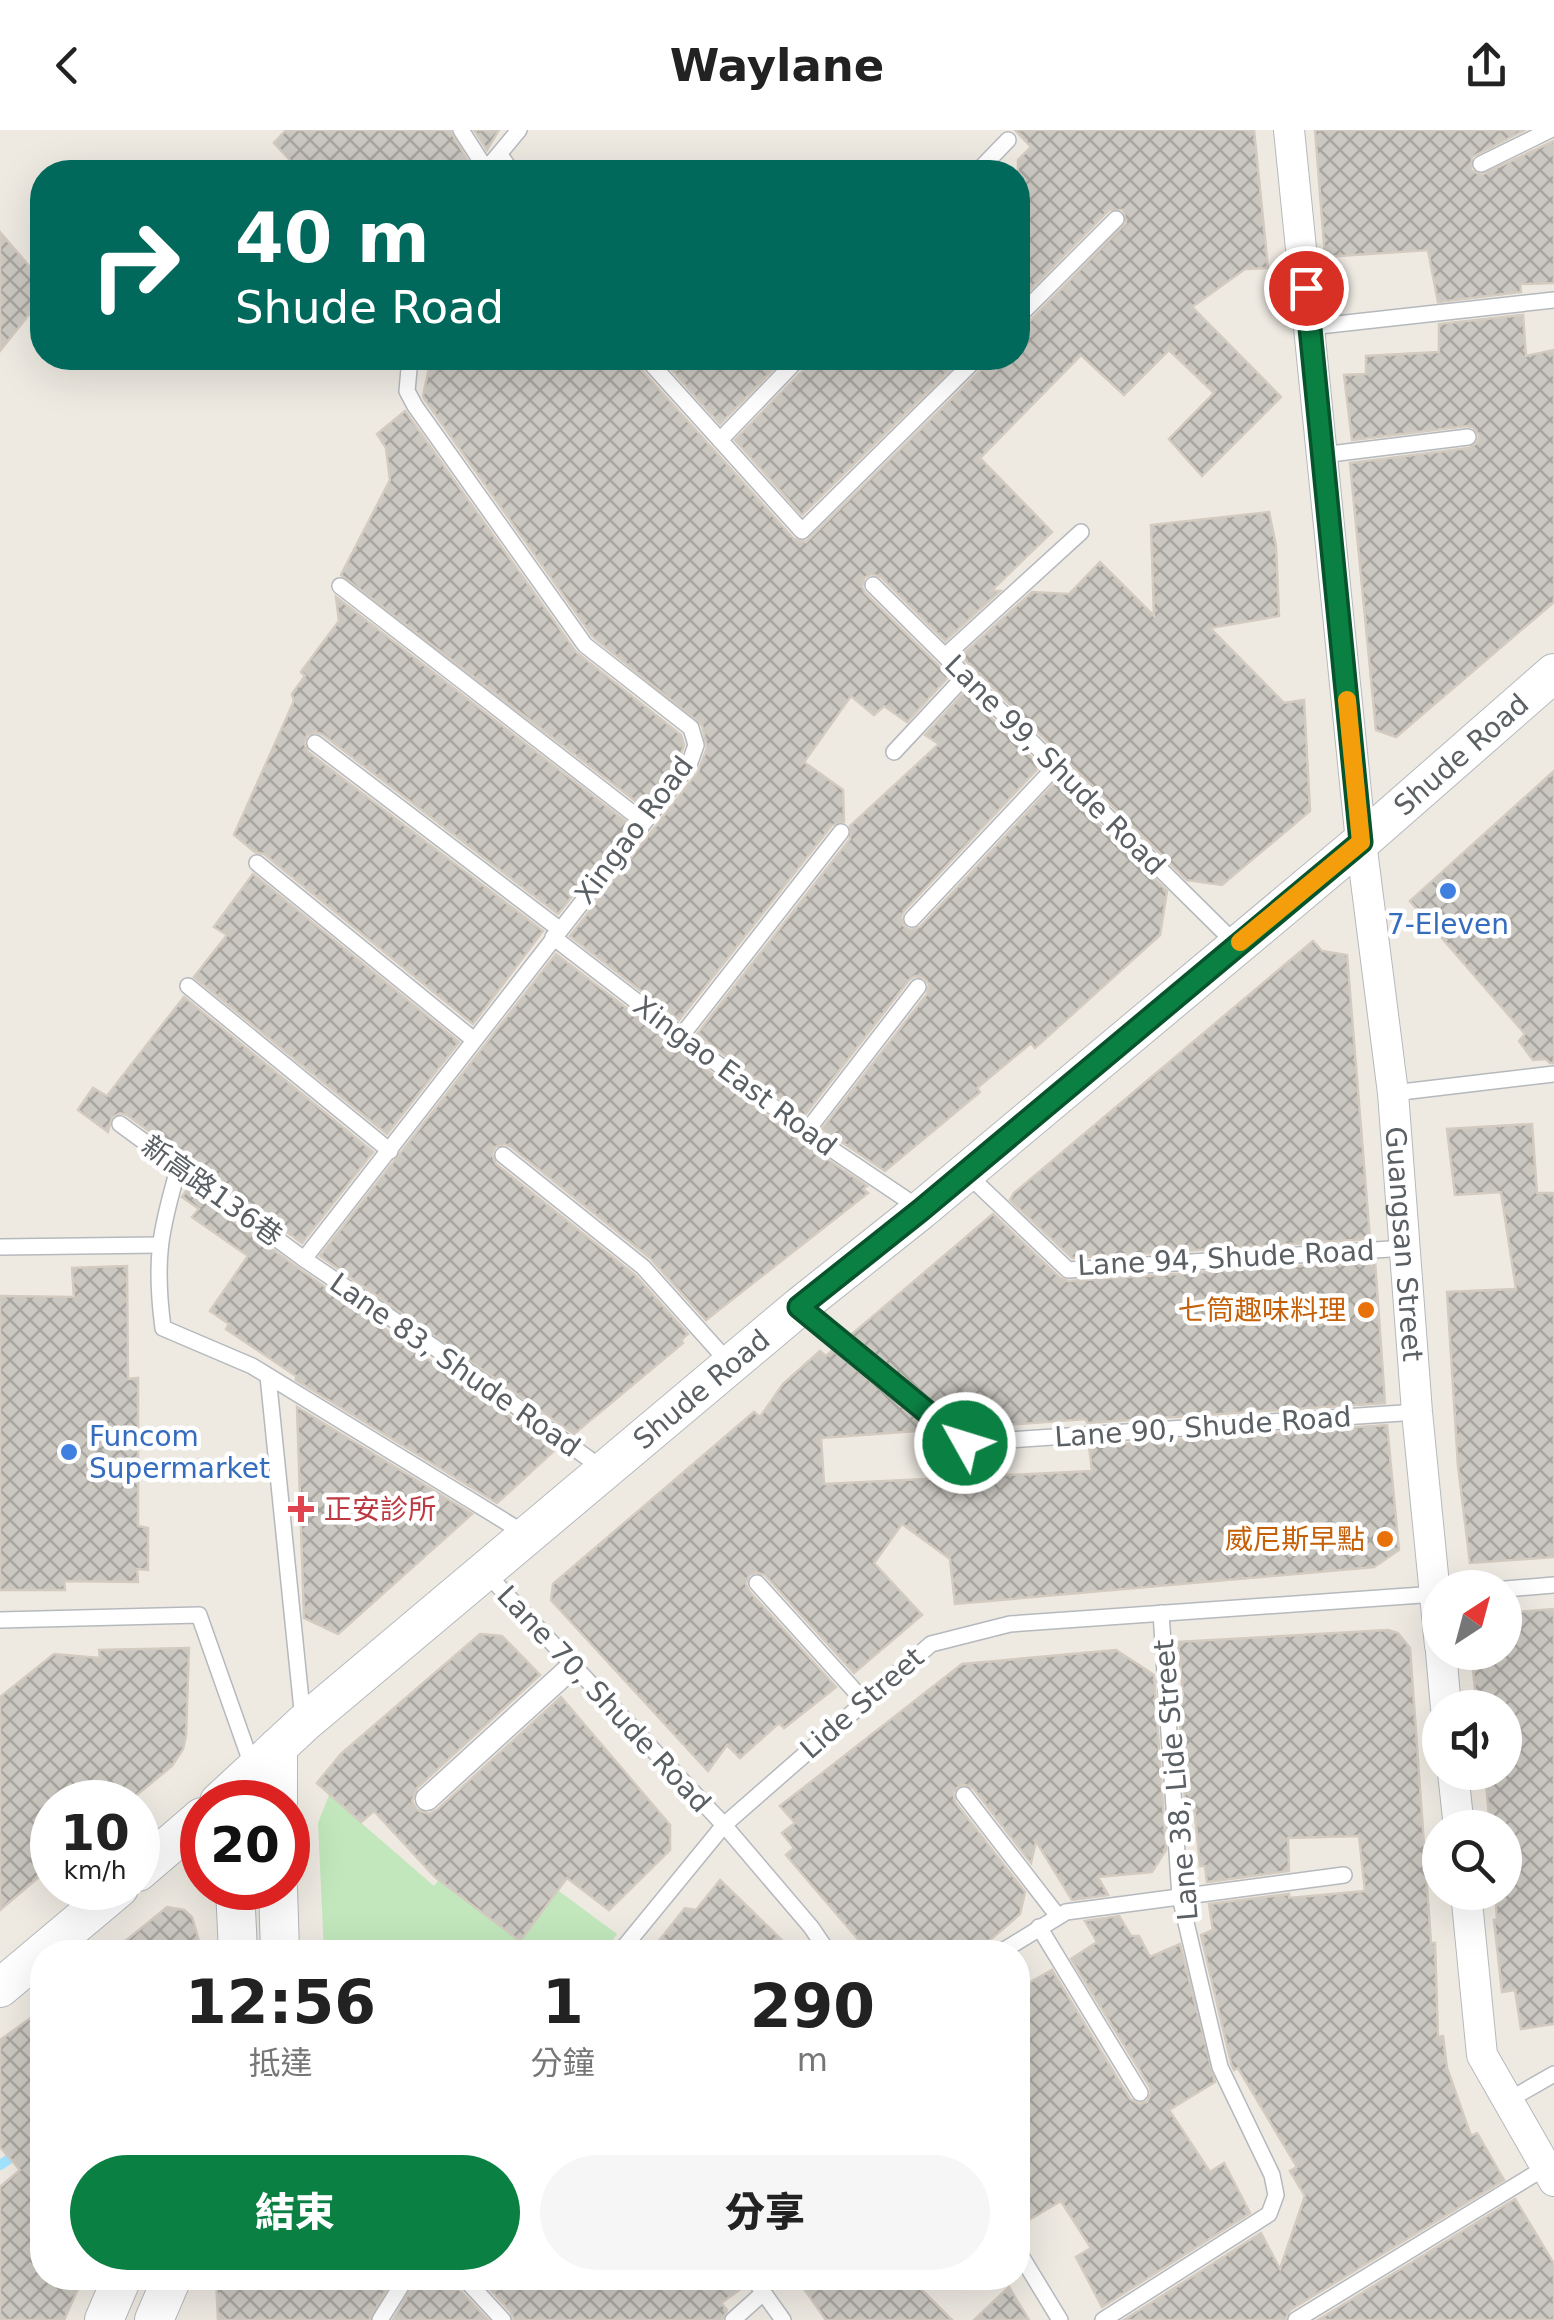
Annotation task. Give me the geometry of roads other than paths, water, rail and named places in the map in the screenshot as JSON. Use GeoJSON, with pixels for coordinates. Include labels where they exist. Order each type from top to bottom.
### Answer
{"type":"FeatureCollection","features":[{"type":"Feature","properties":{"kind":"street","name":"Guangsan Street"},"geometry":{"type":"LineString","coordinates":[[1289,130],[1361,842],[1393,1093],[1417,1412],[1434,1570]]}},
{"type":"Feature","properties":{"kind":"street","name":"Shude Road"},"geometry":{"type":"LineString","coordinates":[[246,1780],[485,1572],[1361,842],[1554,673]]}},
{"type":"Feature","properties":{"kind":"street"},"geometry":{"type":"LineString","coordinates":[[427,1799],[573,1666]]}},
{"type":"Feature","properties":{"kind":"street","name":"Shude Road"},"geometry":{"type":"LineString","coordinates":[[160,1853],[180,1836]]}},
{"type":"Feature","properties":{"kind":"street"},"geometry":{"type":"LineString","coordinates":[[57,1940],[93,1910]]}},
{"type":"Feature","properties":{"kind":"street"},"geometry":{"type":"LineString","coordinates":[[235,1910],[237,1940]]}},
{"type":"Feature","properties":{"kind":"street"},"geometry":{"type":"LineString","coordinates":[[279,1910],[280,1940]]}},
{"type":"Feature","properties":{"kind":"street"},"geometry":{"type":"LineString","coordinates":[[1468,1910],[1482,2055],[1550,2174]]}},
{"type":"Feature","properties":{"kind":"street"},"geometry":{"type":"LineString","coordinates":[[0,1988],[30,1963]]}},
{"type":"Feature","properties":{"kind":"street"},"geometry":{"type":"LineString","coordinates":[[104,2320],[117,2290]]}},
{"type":"Feature","properties":{"kind":"street"},"geometry":{"type":"LineString","coordinates":[[154,2320],[167,2290]]}},
{"type":"Feature","properties":{"kind":"lane"},"geometry":{"type":"LineString","coordinates":[[461,130],[479,160]]}},
{"type":"Feature","properties":{"kind":"lane"},"geometry":{"type":"LineString","coordinates":[[495,160],[519,130]]}},
{"type":"Feature","properties":{"kind":"lane"},"geometry":{"type":"LineString","coordinates":[[1481,164],[1550,130]]}},
{"type":"Feature","properties":{"kind":"lane"},"geometry":{"type":"LineString","coordinates":[[989,160],[1008,140]]}},
{"type":"Feature","properties":{"kind":"lane"},"geometry":{"type":"LineString","coordinates":[[500,155],[504,160]]}},
{"type":"Feature","properties":{"kind":"lane"},"geometry":{"type":"LineString","coordinates":[[1030,306],[1116,219]]}},
{"type":"Feature","properties":{"kind":"lane"},"geometry":{"type":"LineString","coordinates":[[1310,327],[1554,300]]}},
{"type":"Feature","properties":{"kind":"lane","name":"Xingao Road"},"geometry":{"type":"LineString","coordinates":[[304,1259],[689,765],[696,744],[691,728],[585,646],[415,406],[406,391],[409,370]]}},
{"type":"Feature","properties":{"kind":"lane"},"geometry":{"type":"LineString","coordinates":[[657,370],[802,531],[965,370]]}},
{"type":"Feature","properties":{"kind":"lane"},"geometry":{"type":"LineString","coordinates":[[720,440],[787,370]]}},
{"type":"Feature","properties":{"kind":"lane"},"geometry":{"type":"LineString","coordinates":[[1322,455],[1468,437]]}},
{"type":"Feature","properties":{"kind":"lane"},"geometry":{"type":"LineString","coordinates":[[945,656],[1081,532]]}},
{"type":"Feature","properties":{"kind":"lane","name":"Lane 99, Shude Road"},"geometry":{"type":"LineString","coordinates":[[874,585],[1237,945]]}},
{"type":"Feature","properties":{"kind":"lane"},"geometry":{"type":"LineString","coordinates":[[340,586],[644,822]]}},
{"type":"Feature","properties":{"kind":"lane"},"geometry":{"type":"LineString","coordinates":[[894,752],[965,676]]}},
{"type":"Feature","properties":{"kind":"lane","name":"Xingao East Road"},"geometry":{"type":"LineString","coordinates":[[315,743],[806,1132],[921,1210]]}},
{"type":"Feature","properties":{"kind":"lane"},"geometry":{"type":"LineString","coordinates":[[912,919],[1056,766]]}},
{"type":"Feature","properties":{"kind":"lane"},"geometry":{"type":"LineString","coordinates":[[682,1035],[841,832]]}},
{"type":"Feature","properties":{"kind":"lane"},"geometry":{"type":"LineString","coordinates":[[257,863],[474,1040]]}},
{"type":"Feature","properties":{"kind":"lane"},"geometry":{"type":"LineString","coordinates":[[188,986],[390,1152]]}},
{"type":"Feature","properties":{"kind":"lane"},"geometry":{"type":"LineString","coordinates":[[806,1132],[918,986]]}},
{"type":"Feature","properties":{"kind":"lane"},"geometry":{"type":"LineString","coordinates":[[1393,1093],[1554,1074]]}},
{"type":"Feature","properties":{"kind":"lane","name":"新高路136巷"},"geometry":{"type":"LineString","coordinates":[[120,1124],[304,1259]]}},
{"type":"Feature","properties":{"kind":"lane"},"geometry":{"type":"LineString","coordinates":[[502,1155],[642,1267],[731,1365]]}},
{"type":"Feature","properties":{"kind":"lane"},"geometry":{"type":"LineString","coordinates":[[179,1166],[159,1245],[157,1282],[163,1328],[268,1376],[529,1536]]}},
{"type":"Feature","properties":{"kind":"lane","name":"Lane 94, Shude Road"},"geometry":{"type":"LineString","coordinates":[[965,1172],[1068,1270],[1406,1248]]}},
{"type":"Feature","properties":{"kind":"lane"},"geometry":{"type":"LineString","coordinates":[[0,1247],[159,1245]]}},
{"type":"Feature","properties":{"kind":"lane","name":"Lane 83, Shude Road"},"geometry":{"type":"LineString","coordinates":[[304,1259],[606,1471]]}},
{"type":"Feature","properties":{"kind":"lane","name":"Lane 90, Shude Road"},"geometry":{"type":"LineString","coordinates":[[799,1307],[965,1443],[1417,1412]]}},
{"type":"Feature","properties":{"kind":"lane"},"geometry":{"type":"LineString","coordinates":[[246,1780],[268,1376]]}},
{"type":"Feature","properties":{"kind":"lane","name":"Lane 70, Shude Road"},"geometry":{"type":"LineString","coordinates":[[485,1572],[724,1825],[819,1940]]}},
{"type":"Feature","properties":{"kind":"lane"},"geometry":{"type":"LineString","coordinates":[[757,1584],[864,1701]]}},
{"type":"Feature","properties":{"kind":"lane"},"geometry":{"type":"LineString","coordinates":[[1522,1588],[1554,1585]]}},
{"type":"Feature","properties":{"kind":"lane","name":"Lide Street"},"geometry":{"type":"LineString","coordinates":[[630,1940],[724,1825],[931,1644],[1010,1624],[1422,1595]]}},
{"type":"Feature","properties":{"kind":"lane","name":"Lane 38, Lide Street"},"geometry":{"type":"LineString","coordinates":[[1103,2320],[1270,2214],[1276,2195],[1272,2176],[1220,2066],[1180,1896],[1161,1613]]}},
{"type":"Feature","properties":{"kind":"lane"},"geometry":{"type":"LineString","coordinates":[[0,1620],[199,1615],[246,1780]]}},
{"type":"Feature","properties":{"kind":"lane"},"geometry":{"type":"LineString","coordinates":[[964,1794],[1057,1915]]}},
{"type":"Feature","properties":{"kind":"lane"},"geometry":{"type":"LineString","coordinates":[[1019,1940],[1057,1915],[1344,1875]]}},
{"type":"Feature","properties":{"kind":"lane"},"geometry":{"type":"LineString","coordinates":[[1039,1927],[1140,2093]]}},
{"type":"Feature","properties":{"kind":"lane"},"geometry":{"type":"LineString","coordinates":[[1507,2102],[1554,2074]]}},
{"type":"Feature","properties":{"kind":"lane"},"geometry":{"type":"LineString","coordinates":[[1296,2320],[1550,2174]]}},
{"type":"Feature","properties":{"kind":"lane"},"geometry":{"type":"LineString","coordinates":[[1030,2271],[1060,2320]]}},
{"type":"Feature","properties":{"kind":"lane"},"geometry":{"type":"LineString","coordinates":[[380,2320],[399,2290]]}},
{"type":"Feature","properties":{"kind":"lane"},"geometry":{"type":"LineString","coordinates":[[475,2290],[504,2320]]}},
{"type":"Feature","properties":{"kind":"lane"},"geometry":{"type":"LineString","coordinates":[[733,2320],[764,2292],[782,2320]]}},
{"type":"Feature","properties":{"kind":"waterway"},"geometry":{"type":"LineString","coordinates":[[0,2165],[30,2145]]}},
{"type":"Feature","properties":{"kind":"place","name":"7-Eleven"},"geometry":{"type":"Point","coordinates":[1448,891]}},
{"type":"Feature","properties":{"kind":"place","name":"七筒趣味料理"},"geometry":{"type":"Point","coordinates":[1366,1310]}},
{"type":"Feature","properties":{"kind":"place","name":"Funcom Supermarket"},"geometry":{"type":"Point","coordinates":[69,1452]}},
{"type":"Feature","properties":{"kind":"place","name":"正安診所"},"geometry":{"type":"Point","coordinates":[301,1509]}},
{"type":"Feature","properties":{"kind":"place","name":"威尼斯早點"},"geometry":{"type":"Point","coordinates":[1385,1539]}}]}
